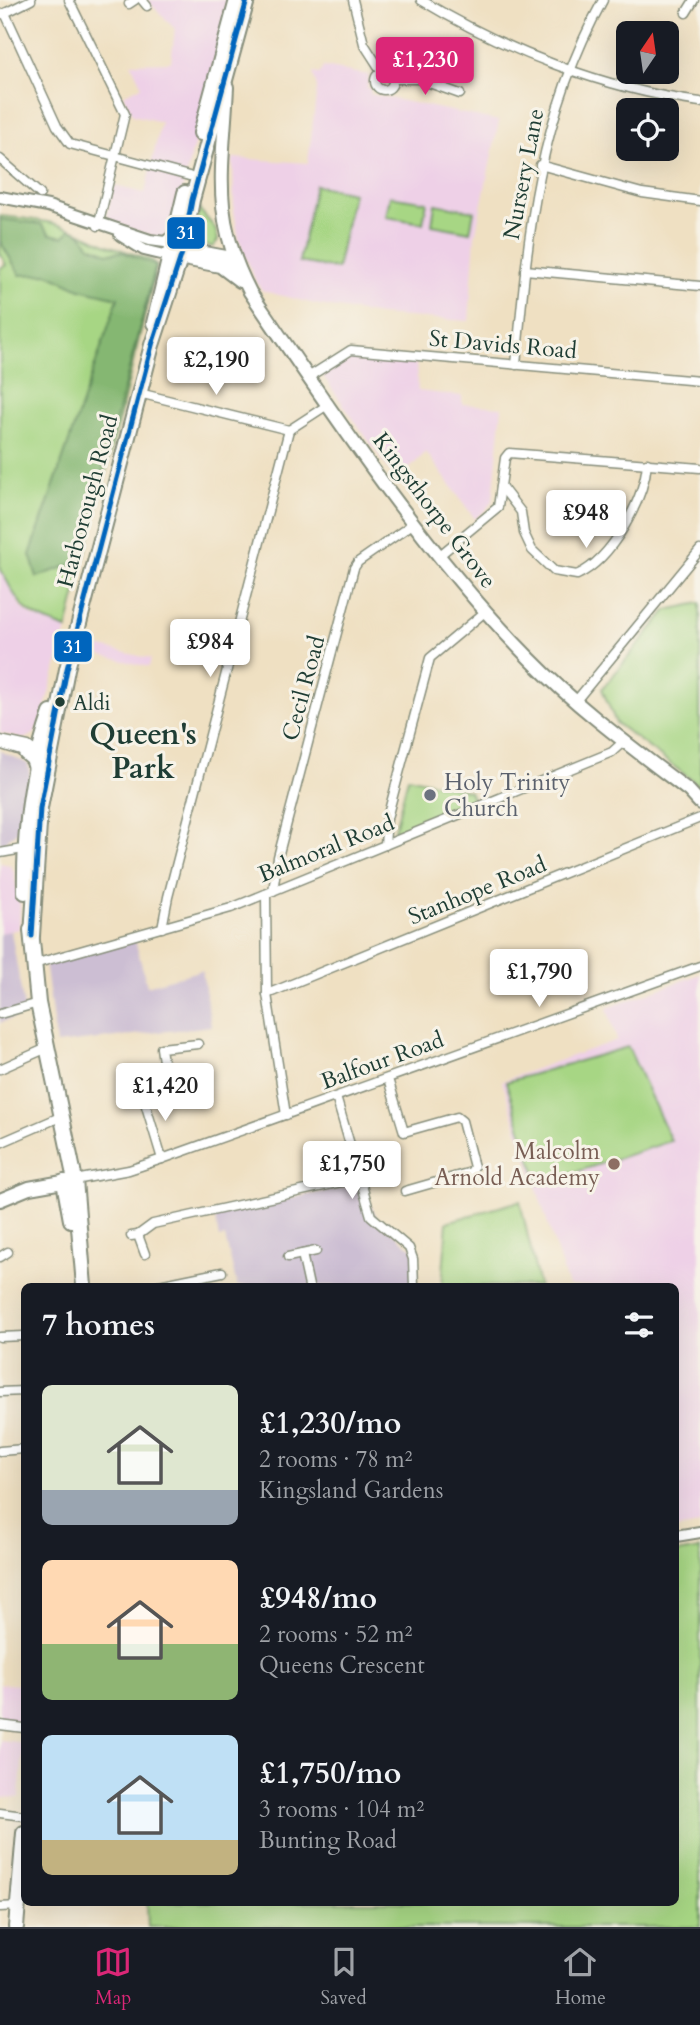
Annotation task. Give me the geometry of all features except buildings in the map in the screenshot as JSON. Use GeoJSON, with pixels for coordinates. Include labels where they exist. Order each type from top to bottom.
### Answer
{"type":"FeatureCollection","features":[{"type":"Feature","properties":{"kind":"highway","name":"Harborough Road"},"geometry":{"type":"LineString","coordinates":[[42,770],[152,345],[156,306],[237,0]]}},
{"type":"Feature","properties":{"kind":"highway","name":"Harborough Road"},"geometry":{"type":"LineString","coordinates":[[171,249],[192,200],[247,0]]}},
{"type":"Feature","properties":{"kind":"highway"},"geometry":{"type":"LineString","coordinates":[[49,736],[45,754],[31,752],[42,770],[44,786],[31,836],[25,893],[38,1003],[60,1117],[83,1283]]}},
{"type":"Feature","properties":{"kind":"highway"},"geometry":{"type":"LineString","coordinates":[[30,848],[42,770]]}},
{"type":"Feature","properties":{"kind":"highway"},"geometry":{"type":"LineString","coordinates":[[75,1283],[79,1252]]}},
{"type":"Feature","properties":{"kind":"highway"},"geometry":{"type":"LineString","coordinates":[[16,1927],[21,1906]]}},
{"type":"Feature","properties":{"kind":"highway"},"geometry":{"type":"LineString","coordinates":[[22,1906],[26,1927]]}},
{"type":"Feature","properties":{"kind":"main road","name":"Kingsthorpe Grove"},"geometry":{"type":"LineString","coordinates":[[227,79],[220,184],[223,222],[236,264],[250,292],[414,523],[486,611],[575,702],[623,743],[689,791],[700,803]]}},
{"type":"Feature","properties":{"kind":"main road","name":"Kingsthorpe Grove"},"geometry":{"type":"LineString","coordinates":[[204,122],[220,184]]}},
{"type":"Feature","properties":{"kind":"main road"},"geometry":{"type":"LineString","coordinates":[[171,249],[226,257],[236,264]]}},
{"type":"Feature","properties":{"kind":"main road"},"geometry":{"type":"LineString","coordinates":[[171,249],[226,269],[250,292]]}},
{"type":"Feature","properties":{"kind":"main road"},"geometry":{"type":"LineString","coordinates":[[0,1200],[29,1188],[69,1181]]}},
{"type":"Feature","properties":{"kind":"street"},"geometry":{"type":"LineString","coordinates":[[31,0],[2,14],[63,138],[77,148],[190,177]]}},
{"type":"Feature","properties":{"kind":"street"},"geometry":{"type":"LineString","coordinates":[[69,0],[124,111],[98,224]]}},
{"type":"Feature","properties":{"kind":"street"},"geometry":{"type":"LineString","coordinates":[[353,0],[364,44],[382,72],[387,72],[393,79],[418,79],[460,94]]}},
{"type":"Feature","properties":{"kind":"street"},"geometry":{"type":"LineString","coordinates":[[421,0],[484,33],[569,68],[650,92],[700,102]]}},
{"type":"Feature","properties":{"kind":"street","name":"Nursery Lane"},"geometry":{"type":"LineString","coordinates":[[516,365],[525,270],[540,164],[569,68],[603,0]]}},
{"type":"Feature","properties":{"kind":"street"},"geometry":{"type":"LineString","coordinates":[[686,13],[694,0]]}},
{"type":"Feature","properties":{"kind":"street"},"geometry":{"type":"LineString","coordinates":[[382,72],[376,81],[380,88],[391,87],[393,79]]}},
{"type":"Feature","properties":{"kind":"street"},"geometry":{"type":"LineString","coordinates":[[0,159],[40,194]]}},
{"type":"Feature","properties":{"kind":"street"},"geometry":{"type":"LineString","coordinates":[[540,164],[631,191],[700,201]]}},
{"type":"Feature","properties":{"kind":"street"},"geometry":{"type":"LineString","coordinates":[[0,200],[165,242],[171,249]]}},
{"type":"Feature","properties":{"kind":"street"},"geometry":{"type":"LineString","coordinates":[[98,224],[120,235],[171,249]]}},
{"type":"Feature","properties":{"kind":"street"},"geometry":{"type":"LineString","coordinates":[[525,270],[700,286]]}},
{"type":"Feature","properties":{"kind":"street","name":"St Davids Road"},"geometry":{"type":"LineString","coordinates":[[310,376],[352,350],[700,381]]}},
{"type":"Feature","properties":{"kind":"street"},"geometry":{"type":"LineString","coordinates":[[139,393],[289,430]]}},
{"type":"Feature","properties":{"kind":"street"},"geometry":{"type":"LineString","coordinates":[[162,928],[289,430],[329,404]]}},
{"type":"Feature","properties":{"kind":"street"},"geometry":{"type":"LineString","coordinates":[[498,507],[505,456],[509,453],[700,468]]}},
{"type":"Feature","properties":{"kind":"street"},"geometry":{"type":"LineString","coordinates":[[501,486],[517,505],[532,550],[554,571],[577,575],[592,565],[627,521],[640,496],[647,463]]}},
{"type":"Feature","properties":{"kind":"street"},"geometry":{"type":"LineString","coordinates":[[440,555],[498,507],[517,505]]}},
{"type":"Feature","properties":{"kind":"street","name":"Cecil Road"},"geometry":{"type":"LineString","coordinates":[[286,1115],[267,994],[269,892],[354,568],[414,523]]}},
{"type":"Feature","properties":{"kind":"street"},"geometry":{"type":"LineString","coordinates":[[575,702],[700,550]]}},
{"type":"Feature","properties":{"kind":"street"},"geometry":{"type":"LineString","coordinates":[[385,845],[387,818],[430,658],[486,611]]}},
{"type":"Feature","properties":{"kind":"street"},"geometry":{"type":"LineString","coordinates":[[0,742],[31,752]]}},
{"type":"Feature","properties":{"kind":"street","name":"Balmoral Road"},"geometry":{"type":"LineString","coordinates":[[34,964],[162,928],[269,892],[612,752],[623,743]]}},
{"type":"Feature","properties":{"kind":"street","name":"Stanhope Road"},"geometry":{"type":"LineString","coordinates":[[267,994],[700,818]]}},
{"type":"Feature","properties":{"kind":"street"},"geometry":{"type":"LineString","coordinates":[[0,853],[30,848]]}},
{"type":"Feature","properties":{"kind":"street","name":"Balfour Road"},"geometry":{"type":"LineString","coordinates":[[69,1181],[162,1159],[700,965]]}},
{"type":"Feature","properties":{"kind":"street"},"geometry":{"type":"LineString","coordinates":[[0,1014],[38,1003]]}},
{"type":"Feature","properties":{"kind":"street"},"geometry":{"type":"LineString","coordinates":[[125,1101],[167,1089],[161,1048],[198,1044]]}},
{"type":"Feature","properties":{"kind":"street"},"geometry":{"type":"LineString","coordinates":[[0,1069],[47,1048]]}},
{"type":"Feature","properties":{"kind":"street"},"geometry":{"type":"LineString","coordinates":[[388,1079],[404,1132],[457,1117],[462,1121],[474,1167],[471,1172],[424,1191],[405,1191]]}},
{"type":"Feature","properties":{"kind":"street"},"geometry":{"type":"LineString","coordinates":[[143,1096],[162,1159]]}},
{"type":"Feature","properties":{"kind":"street"},"geometry":{"type":"LineString","coordinates":[[336,1097],[376,1223],[412,1254],[414,1283]]}},
{"type":"Feature","properties":{"kind":"street"},"geometry":{"type":"LineString","coordinates":[[0,1143],[60,1117]]}},
{"type":"Feature","properties":{"kind":"street"},"geometry":{"type":"LineString","coordinates":[[145,1254],[135,1236],[153,1224],[360,1178]]}},
{"type":"Feature","properties":{"kind":"street"},"geometry":{"type":"LineString","coordinates":[[288,1257],[316,1251]]}},
{"type":"Feature","properties":{"kind":"street"},"geometry":{"type":"LineString","coordinates":[[302,1254],[308,1283]]}},
{"type":"Feature","properties":{"kind":"street"},"geometry":{"type":"LineString","coordinates":[[169,1283],[222,1272]]}},
{"type":"Feature","properties":{"kind":"street"},"geometry":{"type":"LineString","coordinates":[[0,1337],[21,1336]]}},
{"type":"Feature","properties":{"kind":"street"},"geometry":{"type":"LineString","coordinates":[[0,1392],[21,1391]]}},
{"type":"Feature","properties":{"kind":"street"},"geometry":{"type":"LineString","coordinates":[[0,1451],[21,1449]]}},
{"type":"Feature","properties":{"kind":"street"},"geometry":{"type":"LineString","coordinates":[[679,1536],[700,1532]]}},
{"type":"Feature","properties":{"kind":"street"},"geometry":{"type":"LineString","coordinates":[[0,1725],[21,1728]]}},
{"type":"Feature","properties":{"kind":"street"},"geometry":{"type":"LineString","coordinates":[[0,1813],[21,1816]]}},
{"type":"Feature","properties":{"kind":"street"},"geometry":{"type":"LineString","coordinates":[[0,1907],[21,1904]]}},
{"type":"Feature","properties":{"kind":"shaded area"},"geometry":{"type":"Polygon","coordinates":[[[147,0],[228,0],[210,84],[170,236],[164,240],[111,222],[107,213],[114,186],[145,193],[161,122],[133,115],[123,95],[142,86],[131,63],[171,62],[175,29],[147,0]]]}},
{"type":"Feature","properties":{"kind":"shaded area"},"geometry":{"type":"Polygon","coordinates":[[[323,67],[369,75],[367,88],[371,89],[370,94],[499,121],[475,236],[469,321],[379,315],[319,305],[263,291],[256,282],[239,240],[234,211],[233,158],[308,163],[317,88],[313,73],[320,74],[323,67]]]}},
{"type":"Feature","properties":{"kind":"shaded area"},"geometry":{"type":"Polygon","coordinates":[[[352,357],[416,363],[418,391],[462,396],[462,404],[502,407],[493,499],[486,510],[475,519],[426,452],[397,481],[323,376],[352,357]]]}},
{"type":"Feature","properties":{"kind":"shaded area"},"geometry":{"type":"Polygon","coordinates":[[[0,568],[21,607],[34,617],[67,629],[42,717],[35,733],[24,739],[0,733],[0,568]]]}},
{"type":"Feature","properties":{"kind":"shaded area"},"geometry":{"type":"Polygon","coordinates":[[[89,644],[151,659],[149,667],[87,652],[89,644]]]}},
{"type":"Feature","properties":{"kind":"shaded area"},"geometry":{"type":"Polygon","coordinates":[[[0,751],[28,764],[30,776],[17,831],[0,846],[0,751]]]}},
{"type":"Feature","properties":{"kind":"shaded area"},"geometry":{"type":"Polygon","coordinates":[[[0,863],[10,865],[14,872],[20,906],[19,929],[0,933],[0,863]]]}},
{"type":"Feature","properties":{"kind":"shaded area"},"geometry":{"type":"Polygon","coordinates":[[[11,931],[25,1014],[0,1023],[0,933],[11,931]]]}},
{"type":"Feature","properties":{"kind":"shaded area"},"geometry":{"type":"Polygon","coordinates":[[[134,936],[147,986],[202,970],[211,1026],[56,1044],[45,961],[134,936]]]}},
{"type":"Feature","properties":{"kind":"shaded area","name":"Malcolm Arnold Academy"},"geometry":{"type":"Polygon","coordinates":[[[700,974],[700,1525],[679,1528],[679,1283],[567,1283],[502,1081],[617,1040],[607,1008],[700,974]]]}},
{"type":"Feature","properties":{"kind":"shaded area"},"geometry":{"type":"Polygon","coordinates":[[[361,1184],[378,1220],[414,1250],[417,1283],[236,1283],[225,1237],[219,1238],[214,1214],[361,1184]]]}},
{"type":"Feature","properties":{"kind":"shaded area"},"geometry":{"type":"Polygon","coordinates":[[[0,1684],[21,1685],[21,1723],[0,1720],[0,1684]]]}},
{"type":"Feature","properties":{"kind":"shaded area"},"geometry":{"type":"Polygon","coordinates":[[[0,1740],[21,1743],[19,1798],[0,1797],[0,1740]]]}},
{"type":"Feature","properties":{"kind":"green space"},"geometry":{"type":"Polygon","coordinates":[[[315,185],[353,193],[337,269],[299,262],[315,185]]]}},
{"type":"Feature","properties":{"kind":"green space"},"geometry":{"type":"Polygon","coordinates":[[[390,196],[427,202],[423,223],[386,217],[390,196]]]}},
{"type":"Feature","properties":{"kind":"green space"},"geometry":{"type":"Polygon","coordinates":[[[435,204],[474,211],[470,232],[432,225],[435,204]]]}},
{"type":"Feature","properties":{"kind":"green space"},"geometry":{"type":"Polygon","coordinates":[[[199,209],[215,228],[218,240],[213,247],[200,244],[198,240],[197,243],[194,232],[199,209]]]}},
{"type":"Feature","properties":{"kind":"green space"},"geometry":{"type":"Polygon","coordinates":[[[0,216],[63,226],[147,258],[157,266],[67,629],[25,608],[13,593],[0,568],[0,268],[6,265],[0,253],[0,216]]]}},
{"type":"Feature","properties":{"kind":"green space"},"geometry":{"type":"Polygon","coordinates":[[[0,219],[41,224],[50,234],[63,237],[71,229],[80,233],[90,246],[108,253],[123,252],[156,265],[79,562],[37,577],[30,555],[118,298],[80,289],[48,274],[20,275],[0,241],[0,219]]]}},
{"type":"Feature","properties":{"kind":"green space"},"geometry":{"type":"Polygon","coordinates":[[[700,603],[700,786],[616,723],[602,689],[667,610],[700,603]]]}},
{"type":"Feature","properties":{"kind":"green space"},"geometry":{"type":"Polygon","coordinates":[[[408,777],[469,791],[473,801],[393,836],[408,777]]]}},
{"type":"Feature","properties":{"kind":"green space"},"geometry":{"type":"Polygon","coordinates":[[[628,1047],[671,1141],[539,1184],[506,1082],[628,1047]]]}},
{"type":"Feature","properties":{"kind":"green space"},"geometry":{"type":"Polygon","coordinates":[[[520,1201],[538,1283],[442,1283],[447,1222],[520,1201]]]}},
{"type":"Feature","properties":{"kind":"green space"},"geometry":{"type":"Polygon","coordinates":[[[700,1549],[700,1927],[148,1927],[147,1906],[679,1906],[679,1552],[700,1549]]]}},
{"type":"Feature","properties":{"kind":"transit line","name":"31"},"geometry":{"type":"LineString","coordinates":[[32,936],[40,808],[67,669],[152,345],[182,253],[192,200],[247,0]]}},
{"type":"Feature","properties":{"kind":"place","name":"Aldi"},"geometry":{"type":"Point","coordinates":[60,702]}},
{"type":"Feature","properties":{"kind":"place","name":"Holy Trinity Church"},"geometry":{"type":"Point","coordinates":[430,795]}},
{"type":"Feature","properties":{"kind":"place","name":"Malcolm Arnold Academy"},"geometry":{"type":"Point","coordinates":[614,1164]}},
{"type":"Feature","properties":{"kind":"district","name":"Queen's Park"},"geometry":{"type":"Point","coordinates":[143,751]}}]}
